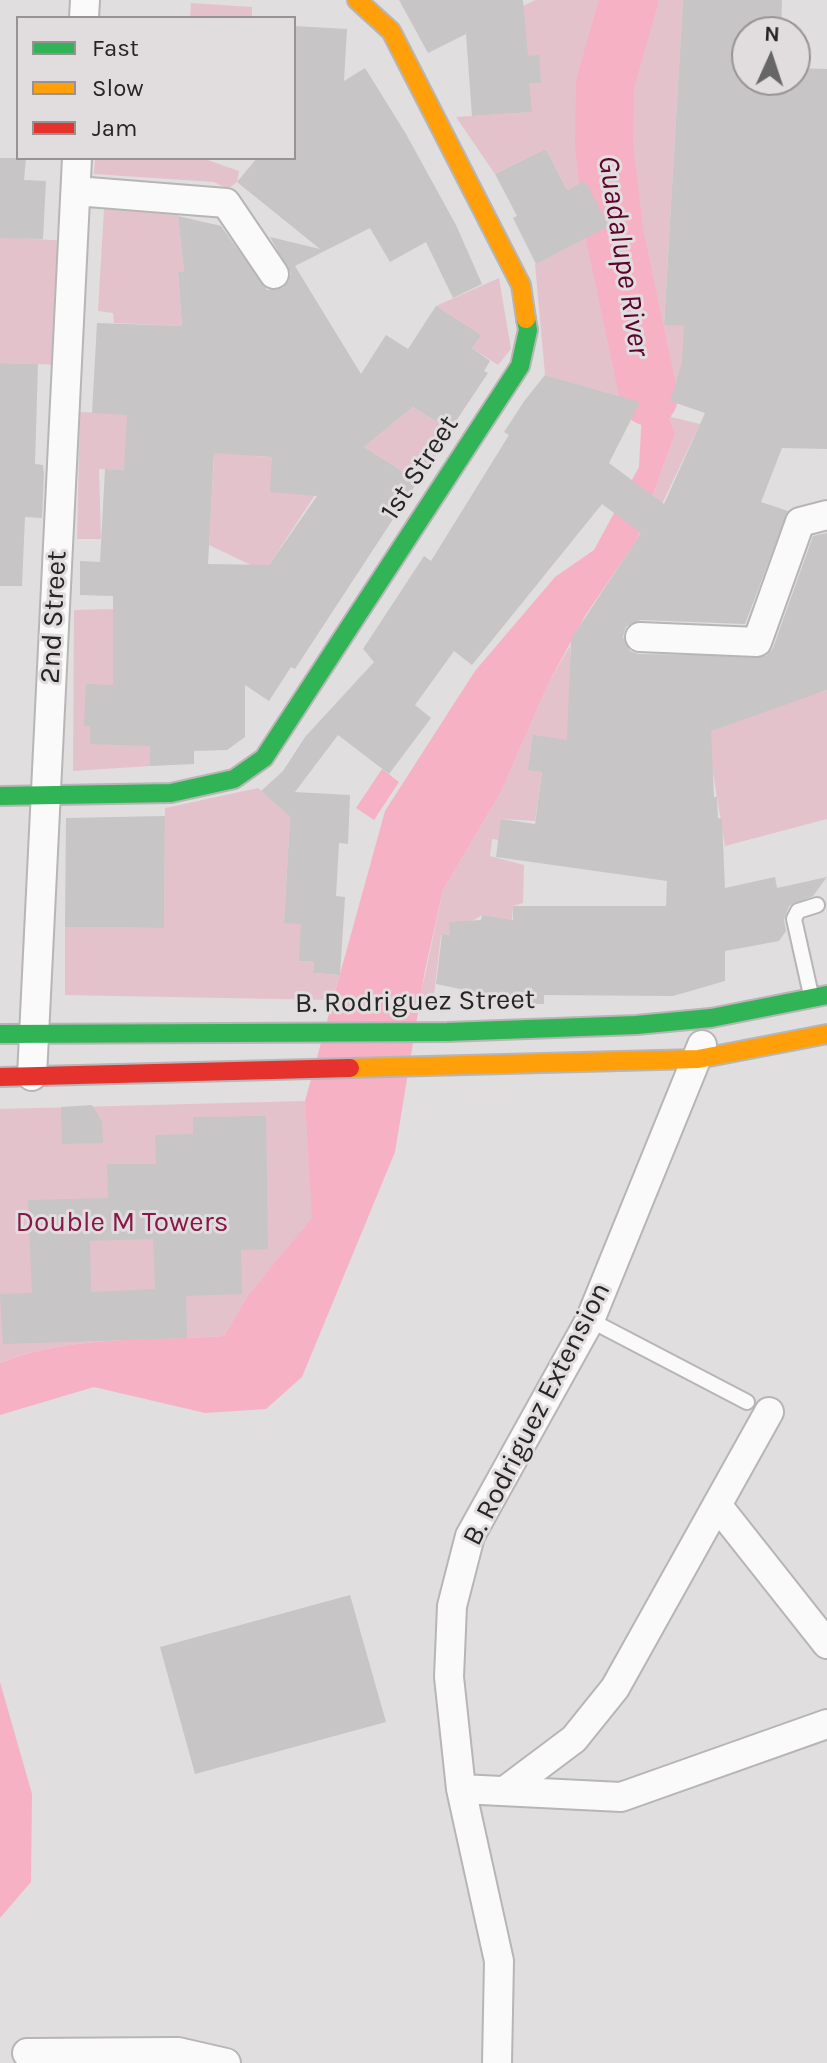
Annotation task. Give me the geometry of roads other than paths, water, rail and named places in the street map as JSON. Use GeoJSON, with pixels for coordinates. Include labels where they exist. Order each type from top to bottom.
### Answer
{"type":"FeatureCollection","features":[{"type":"Feature","properties":{"kind":"main road","name":"1st Street"},"geometry":{"type":"LineString","coordinates":[[0,796],[45,798],[171,793],[234,779],[264,758],[520,366],[528,330],[521,285],[391,31],[357,0]]}},
{"type":"Feature","properties":{"kind":"main road","name":"B. Rodriguez Street"},"geometry":{"type":"LineString","coordinates":[[0,1034],[447,1032],[636,1025],[711,1018],[819,996]]}},
{"type":"Feature","properties":{"kind":"main road"},"geometry":{"type":"LineString","coordinates":[[0,1077],[698,1059],[827,1034]]}},
{"type":"Feature","properties":{"kind":"street","name":"2nd Street"},"geometry":{"type":"LineString","coordinates":[[32,1076],[77,160]]}},
{"type":"Feature","properties":{"kind":"street"},"geometry":{"type":"LineString","coordinates":[[76,191],[226,203],[274,274]]}},
{"type":"Feature","properties":{"kind":"street"},"geometry":{"type":"LineString","coordinates":[[640,637],[757,642],[800,522],[827,515]]}},
{"type":"Feature","properties":{"kind":"street","name":"B. Rodriguez Extension"},"geometry":{"type":"LineString","coordinates":[[497,2063],[499,1961],[461,1789],[449,1677],[452,1606],[470,1536],[590,1320],[698,1059],[711,1018]]}},
{"type":"Feature","properties":{"kind":"street"},"geometry":{"type":"LineString","coordinates":[[506,1790],[574,1739],[615,1688],[717,1505],[758,1407]]}},
{"type":"Feature","properties":{"kind":"street"},"geometry":{"type":"LineString","coordinates":[[717,1505],[827,1644]]}},
{"type":"Feature","properties":{"kind":"street"},"geometry":{"type":"LineString","coordinates":[[461,1789],[621,1797],[827,1724]]}},
{"type":"Feature","properties":{"kind":"street"},"geometry":{"type":"LineString","coordinates":[[27,2053],[178,2052],[226,2063]]}},
{"type":"Feature","properties":{"kind":"lane"},"geometry":{"type":"LineString","coordinates":[[817,905],[798,911],[794,919],[819,996]]}},
{"type":"Feature","properties":{"kind":"lane"},"geometry":{"type":"LineString","coordinates":[[590,1320],[758,1407]]}},
{"type":"Feature","properties":{"kind":"water"},"geometry":{"type":"Polygon","coordinates":[[[612,0],[644,0],[615,81],[630,261],[668,346],[665,407],[675,434],[636,541],[585,616],[550,680],[501,792],[443,890],[425,970],[395,1152],[302,1377],[266,1409],[205,1413],[94,1387],[0,1415],[0,1363],[26,1354],[81,1343],[224,1336],[248,1295],[312,1218],[305,1101],[385,811],[475,671],[555,577],[594,550],[639,467],[643,392],[590,74],[612,0]]]}},
{"type":"Feature","properties":{"kind":"water"},"geometry":{"type":"Polygon","coordinates":[[[382,769],[399,782],[374,820],[356,808],[382,769]]]}},
{"type":"Feature","properties":{"kind":"water"},"geometry":{"type":"Polygon","coordinates":[[[0,1682],[32,1794],[31,1882],[0,1918],[0,1682]]]}},
{"type":"Feature","properties":{"kind":"waterway","name":"Guadalupe River"},"geometry":{"type":"LineString","coordinates":[[629,0],[605,84],[604,145],[615,237],[649,397]]}},
{"type":"Feature","properties":{"kind":"park label","name":"Double M Towers"},"geometry":{"type":"Point","coordinates":[122,1223]}}]}
